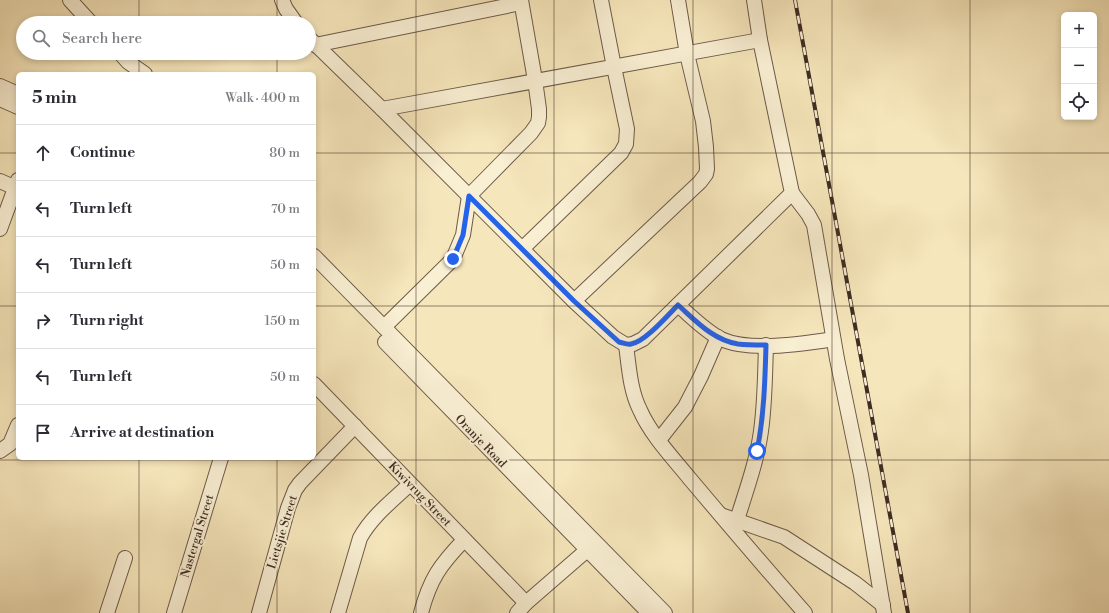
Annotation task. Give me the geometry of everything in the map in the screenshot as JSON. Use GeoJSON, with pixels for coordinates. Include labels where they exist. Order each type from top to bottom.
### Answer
{"type":"FeatureCollection","features":[{"type":"Feature","properties":{"kind":"street"},"geometry":{"type":"LineString","coordinates":[[70,0],[85,16]]}},
{"type":"Feature","properties":{"kind":"street"},"geometry":{"type":"LineString","coordinates":[[282,0],[291,16]]}},
{"type":"Feature","properties":{"kind":"street"},"geometry":{"type":"LineString","coordinates":[[522,249],[624,148],[627,139],[627,129],[602,0]]}},
{"type":"Feature","properties":{"kind":"street"},"geometry":{"type":"LineString","coordinates":[[574,301],[700,182],[706,174],[708,158],[703,121],[687,54],[678,0]]}},
{"type":"Feature","properties":{"kind":"street"},"geometry":{"type":"LineString","coordinates":[[754,0],[760,40],[792,193],[808,214],[814,225],[833,339],[860,475],[883,609]]}},
{"type":"Feature","properties":{"kind":"street"},"geometry":{"type":"LineString","coordinates":[[316,40],[521,2],[535,80],[539,109],[538,123],[531,133],[469,196],[463,235],[453,259],[384,327]]}},
{"type":"Feature","properties":{"kind":"street"},"geometry":{"type":"LineString","coordinates":[[382,109],[760,40]]}},
{"type":"Feature","properties":{"kind":"street"},"geometry":{"type":"LineString","coordinates":[[316,45],[574,301],[613,337],[626,345],[633,344],[643,339],[792,193]]}},
{"type":"Feature","properties":{"kind":"street"},"geometry":{"type":"LineString","coordinates":[[126,60],[142,72]]}},
{"type":"Feature","properties":{"kind":"street"},"geometry":{"type":"LineString","coordinates":[[0,86],[16,93]]}},
{"type":"Feature","properties":{"kind":"street"},"geometry":{"type":"LineString","coordinates":[[0,99],[16,106]]}},
{"type":"Feature","properties":{"kind":"street"},"geometry":{"type":"LineString","coordinates":[[0,181],[16,186]]}},
{"type":"Feature","properties":{"kind":"street"},"geometry":{"type":"LineString","coordinates":[[0,229],[16,189]]}},
{"type":"Feature","properties":{"kind":"street"},"geometry":{"type":"LineString","coordinates":[[316,258],[384,327],[591,546],[665,613]]}},
{"type":"Feature","properties":{"kind":"street","name":"Oranje Road"},"geometry":{"type":"LineString","coordinates":[[316,271],[591,546],[649,613]]}},
{"type":"Feature","properties":{"kind":"street"},"geometry":{"type":"LineString","coordinates":[[678,305],[702,327],[718,337],[739,344],[804,344],[833,339]]}},
{"type":"Feature","properties":{"kind":"street"},"geometry":{"type":"LineString","coordinates":[[658,440],[685,407],[701,376],[718,337]]}},
{"type":"Feature","properties":{"kind":"street"},"geometry":{"type":"LineString","coordinates":[[626,345],[634,397],[640,412],[658,440],[721,514],[765,569],[805,613]]}},
{"type":"Feature","properties":{"kind":"street"},"geometry":{"type":"LineString","coordinates":[[737,520],[749,482],[761,432],[764,402],[766,345]]}},
{"type":"Feature","properties":{"kind":"street","name":"Kiwivrug Street"},"geometry":{"type":"LineString","coordinates":[[316,386],[464,540],[522,608]]}},
{"type":"Feature","properties":{"kind":"street","name":"Lietsjie Street"},"geometry":{"type":"LineString","coordinates":[[259,613],[288,508],[295,490],[300,482],[355,426]]}},
{"type":"Feature","properties":{"kind":"street"},"geometry":{"type":"LineString","coordinates":[[0,451],[10,444],[16,430]]}},
{"type":"Feature","properties":{"kind":"street","name":"Nastergal Street"},"geometry":{"type":"LineString","coordinates":[[174,613],[219,460]]}},
{"type":"Feature","properties":{"kind":"street"},"geometry":{"type":"LineString","coordinates":[[338,613],[360,538],[366,527],[378,513],[410,484]]}},
{"type":"Feature","properties":{"kind":"street"},"geometry":{"type":"LineString","coordinates":[[721,514],[784,537],[855,583],[883,609]]}},
{"type":"Feature","properties":{"kind":"street"},"geometry":{"type":"LineString","coordinates":[[421,613],[425,597],[438,569],[464,540]]}},
{"type":"Feature","properties":{"kind":"street"},"geometry":{"type":"LineString","coordinates":[[522,608],[591,546]]}},
{"type":"Feature","properties":{"kind":"street"},"geometry":{"type":"LineString","coordinates":[[107,613],[125,558]]}},
{"type":"Feature","properties":{"kind":"railway"},"geometry":{"type":"LineString","coordinates":[[795,0],[908,613]]}},
{"type":"Feature","properties":{"kind":"route"},"geometry":{"type":"LineString","coordinates":[[453,259],[463,235],[469,196],[574,301],[619,342],[626,345],[633,344],[643,339],[678,305],[702,327],[722,339],[739,344],[766,345],[764,402],[761,432],[757,451]]}}]}
